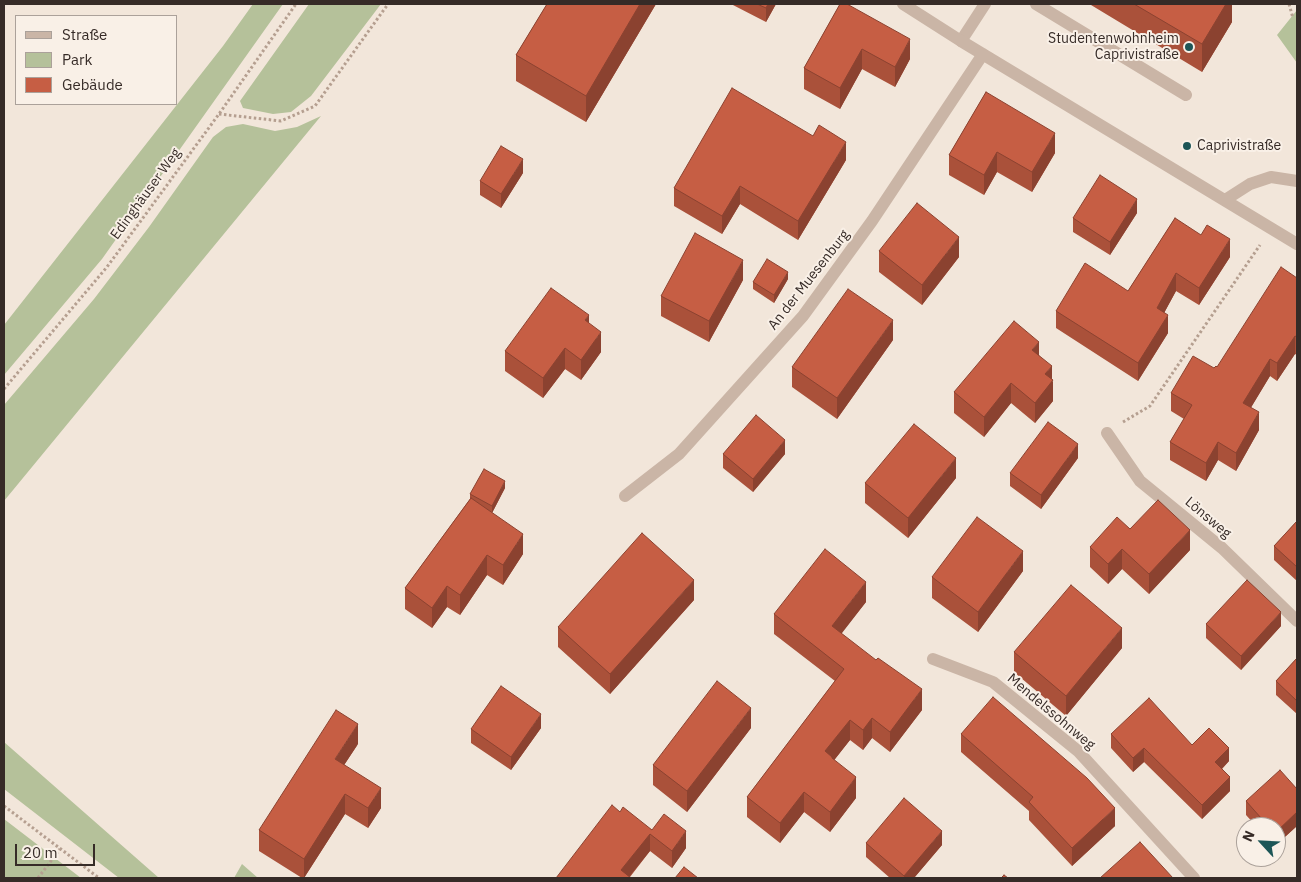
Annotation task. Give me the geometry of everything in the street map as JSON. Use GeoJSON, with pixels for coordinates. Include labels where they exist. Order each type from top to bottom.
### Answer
{"type":"FeatureCollection","features":[{"type":"Feature","properties":{"kind":"street"},"geometry":{"type":"LineString","coordinates":[[903,4],[1297,244]]}},
{"type":"Feature","properties":{"kind":"street"},"geometry":{"type":"LineString","coordinates":[[961,41],[984,4]]}},
{"type":"Feature","properties":{"kind":"street"},"geometry":{"type":"LineString","coordinates":[[1036,4],[1186,95]]}},
{"type":"Feature","properties":{"kind":"street","name":"An der Muesenburg"},"geometry":{"type":"LineString","coordinates":[[625,496],[680,454],[803,316],[872,221],[983,54]]}},
{"type":"Feature","properties":{"kind":"street"},"geometry":{"type":"LineString","coordinates":[[1225,200],[1250,184],[1271,177],[1297,181]]}},
{"type":"Feature","properties":{"kind":"street","name":"Lönsweg"},"geometry":{"type":"LineString","coordinates":[[1107,433],[1140,481],[1222,548],[1297,621]]}},
{"type":"Feature","properties":{"kind":"street","name":"Mendelssohnweg"},"geometry":{"type":"LineString","coordinates":[[933,659],[993,682],[1078,752],[1194,878]]}},
{"type":"Feature","properties":{"kind":"path","name":"Edinghäuser Weg"},"geometry":{"type":"LineString","coordinates":[[4,389],[107,267],[219,114],[296,4]]}},
{"type":"Feature","properties":{"kind":"path"},"geometry":{"type":"LineString","coordinates":[[219,114],[281,121],[315,106],[388,4]]}},
{"type":"Feature","properties":{"kind":"path"},"geometry":{"type":"LineString","coordinates":[[1289,4],[1293,18]]}},
{"type":"Feature","properties":{"kind":"path"},"geometry":{"type":"LineString","coordinates":[[1107,433],[1150,406],[1272,228]]}},
{"type":"Feature","properties":{"kind":"path"},"geometry":{"type":"LineString","coordinates":[[4,806],[99,878]]}},
{"type":"Feature","properties":{"kind":"path"},"geometry":{"type":"LineString","coordinates":[[38,878],[60,849]]}},
{"type":"Feature","properties":{"kind":"green space"},"geometry":{"type":"Polygon","coordinates":[[[253,4],[283,4],[102,259],[4,375],[4,325],[223,46],[253,4]]]}},
{"type":"Feature","properties":{"kind":"green space"},"geometry":{"type":"Polygon","coordinates":[[[309,4],[381,4],[311,96],[291,112],[273,114],[243,108],[240,101],[309,4]]]}},
{"type":"Feature","properties":{"kind":"green space"},"geometry":{"type":"Polygon","coordinates":[[[1297,10],[1297,63],[1277,35],[1297,10]]]}},
{"type":"Feature","properties":{"kind":"green space"},"geometry":{"type":"Polygon","coordinates":[[[321,116],[4,501],[4,405],[94,299],[149,227],[213,137],[226,127],[243,124],[275,131],[297,127],[321,116]]]}},
{"type":"Feature","properties":{"kind":"green space"},"geometry":{"type":"Polygon","coordinates":[[[4,742],[159,878],[119,878],[4,789],[4,742]]]}},
{"type":"Feature","properties":{"kind":"green space"},"geometry":{"type":"Polygon","coordinates":[[[4,819],[81,878],[4,878],[4,819]]]}},
{"type":"Feature","properties":{"kind":"green space"},"geometry":{"type":"Polygon","coordinates":[[[242,864],[258,878],[234,878],[242,864]]]}},
{"type":"Feature","properties":{"kind":"building"},"geometry":{"type":"Polygon","coordinates":[[[547,4],[640,4],[586,96],[516,55],[547,4]]]}},
{"type":"Feature","properties":{"kind":"building"},"geometry":{"type":"Polygon","coordinates":[[[757,4],[768,4],[766,8],[757,4]]]}},
{"type":"Feature","properties":{"kind":"building"},"geometry":{"type":"Polygon","coordinates":[[[840,4],[847,4],[910,39],[895,67],[862,49],[840,88],[804,68],[840,4]]]}},
{"type":"Feature","properties":{"kind":"building"},"geometry":{"type":"Polygon","coordinates":[[[1134,4],[1226,4],[1202,44],[1134,4]]]}},
{"type":"Feature","properties":{"kind":"building"},"geometry":{"type":"Polygon","coordinates":[[[732,88],[813,136],[819,125],[846,142],[798,221],[740,186],[722,216],[674,188],[732,88]]]}},
{"type":"Feature","properties":{"kind":"building"},"geometry":{"type":"Polygon","coordinates":[[[986,92],[1055,133],[1032,172],[997,152],[984,175],[949,155],[986,92]]]}},
{"type":"Feature","properties":{"kind":"building"},"geometry":{"type":"Polygon","coordinates":[[[501,146],[523,159],[501,194],[480,181],[501,146]]]}},
{"type":"Feature","properties":{"kind":"building"},"geometry":{"type":"Polygon","coordinates":[[[1100,175],[1137,199],[1110,242],[1073,218],[1100,175]]]}},
{"type":"Feature","properties":{"kind":"building"},"geometry":{"type":"Polygon","coordinates":[[[917,203],[959,237],[922,285],[879,251],[917,203]]]}},
{"type":"Feature","properties":{"kind":"building"},"geometry":{"type":"Polygon","coordinates":[[[1175,218],[1201,235],[1207,225],[1230,239],[1199,288],[1176,273],[1157,308],[1168,315],[1138,363],[1056,311],[1085,263],[1128,291],[1175,218]]]}},
{"type":"Feature","properties":{"kind":"building"},"geometry":{"type":"Polygon","coordinates":[[[695,233],[743,260],[709,321],[661,296],[695,233]]]}},
{"type":"Feature","properties":{"kind":"building"},"geometry":{"type":"Polygon","coordinates":[[[767,259],[788,272],[774,295],[753,282],[767,259]]]}},
{"type":"Feature","properties":{"kind":"building"},"geometry":{"type":"Polygon","coordinates":[[[1281,267],[1297,278],[1297,337],[1295,336],[1277,363],[1270,359],[1243,403],[1259,412],[1236,453],[1218,442],[1206,463],[1170,442],[1192,405],[1171,393],[1193,356],[1214,368],[1217,367],[1281,267]]]}},
{"type":"Feature","properties":{"kind":"building"},"geometry":{"type":"Polygon","coordinates":[[[551,288],[589,315],[585,320],[601,332],[581,360],[565,348],[543,378],[505,351],[551,288]]]}},
{"type":"Feature","properties":{"kind":"building"},"geometry":{"type":"Polygon","coordinates":[[[848,289],[893,320],[837,398],[792,367],[848,289]]]}},
{"type":"Feature","properties":{"kind":"building"},"geometry":{"type":"Polygon","coordinates":[[[1014,321],[1039,342],[1032,350],[1052,366],[1045,374],[1053,380],[1035,403],[1011,383],[984,417],[954,392],[1014,321]]]}},
{"type":"Feature","properties":{"kind":"building"},"geometry":{"type":"Polygon","coordinates":[[[756,415],[785,440],[753,479],[723,454],[756,415]]]}},
{"type":"Feature","properties":{"kind":"building"},"geometry":{"type":"Polygon","coordinates":[[[1048,422],[1078,444],[1041,495],[1010,473],[1048,422]]]}},
{"type":"Feature","properties":{"kind":"building"},"geometry":{"type":"Polygon","coordinates":[[[914,424],[956,458],[908,518],[865,483],[914,424]]]}},
{"type":"Feature","properties":{"kind":"building"},"geometry":{"type":"Polygon","coordinates":[[[484,469],[505,481],[492,506],[470,494],[484,469]]]}},
{"type":"Feature","properties":{"kind":"building"},"geometry":{"type":"Polygon","coordinates":[[[471,498],[523,534],[503,565],[487,555],[460,595],[447,586],[432,608],[405,588],[471,498]]]}},
{"type":"Feature","properties":{"kind":"building"},"geometry":{"type":"Polygon","coordinates":[[[1158,500],[1190,530],[1149,574],[1122,549],[1108,564],[1090,547],[1117,517],[1130,529],[1158,500]]]}},
{"type":"Feature","properties":{"kind":"building"},"geometry":{"type":"Polygon","coordinates":[[[977,517],[1023,551],[978,612],[932,577],[977,517]]]}},
{"type":"Feature","properties":{"kind":"building"},"geometry":{"type":"Polygon","coordinates":[[[1297,521],[1297,567],[1274,546],[1297,521]]]}},
{"type":"Feature","properties":{"kind":"building"},"geometry":{"type":"Polygon","coordinates":[[[642,533],[694,580],[610,674],[558,627],[642,533]]]}},
{"type":"Feature","properties":{"kind":"building"},"geometry":{"type":"Polygon","coordinates":[[[825,549],[866,582],[832,626],[876,660],[878,658],[922,689],[890,732],[872,718],[863,730],[850,720],[825,751],[856,777],[830,812],[804,792],[780,823],[747,797],[844,669],[774,614],[825,549]]]}},
{"type":"Feature","properties":{"kind":"building"},"geometry":{"type":"Polygon","coordinates":[[[1247,580],[1281,612],[1241,656],[1206,624],[1247,580]]]}},
{"type":"Feature","properties":{"kind":"building"},"geometry":{"type":"Polygon","coordinates":[[[1071,585],[1122,628],[1066,696],[1014,652],[1071,585]]]}},
{"type":"Feature","properties":{"kind":"building"},"geometry":{"type":"Polygon","coordinates":[[[1297,658],[1297,701],[1276,681],[1297,658]]]}},
{"type":"Feature","properties":{"kind":"building"},"geometry":{"type":"Polygon","coordinates":[[[717,681],[751,708],[687,791],[653,765],[717,681]]]}},
{"type":"Feature","properties":{"kind":"building"},"geometry":{"type":"Polygon","coordinates":[[[501,686],[541,714],[511,757],[471,729],[501,686]]]}},
{"type":"Feature","properties":{"kind":"building"},"geometry":{"type":"Polygon","coordinates":[[[993,697],[1087,778],[1115,808],[1072,848],[1029,802],[1033,797],[961,734],[993,697]]]}},
{"type":"Feature","properties":{"kind":"building"},"geometry":{"type":"Polygon","coordinates":[[[1149,698],[1192,745],[1209,728],[1229,748],[1215,762],[1230,777],[1202,805],[1144,748],[1133,758],[1111,734],[1149,698]]]}},
{"type":"Feature","properties":{"kind":"building"},"geometry":{"type":"Polygon","coordinates":[[[336,710],[358,724],[335,759],[381,788],[368,808],[345,794],[304,859],[259,830],[336,710]]]}},
{"type":"Feature","properties":{"kind":"building"},"geometry":{"type":"Polygon","coordinates":[[[1280,770],[1297,789],[1297,812],[1286,822],[1286,817],[1260,817],[1246,801],[1280,770]]]}},
{"type":"Feature","properties":{"kind":"building"},"geometry":{"type":"Polygon","coordinates":[[[904,798],[942,831],[904,876],[866,843],[904,798]]]}},
{"type":"Feature","properties":{"kind":"building"},"geometry":{"type":"Polygon","coordinates":[[[612,805],[620,812],[623,807],[652,830],[664,814],[686,831],[672,851],[650,834],[621,870],[631,878],[556,878],[612,805]]]}},
{"type":"Feature","properties":{"kind":"building"},"geometry":{"type":"Polygon","coordinates":[[[1140,842],[1173,878],[1100,878],[1140,842]]]}},
{"type":"Feature","properties":{"kind":"building"},"geometry":{"type":"Polygon","coordinates":[[[684,867],[698,878],[675,878],[684,867]]]}},
{"type":"Feature","properties":{"kind":"place","name":"Studentenwohnheim Caprivistraße"},"geometry":{"type":"Point","coordinates":[1189,47]}},
{"type":"Feature","properties":{"kind":"place","name":"Caprivistraße"},"geometry":{"type":"Point","coordinates":[1187,146]}}]}
